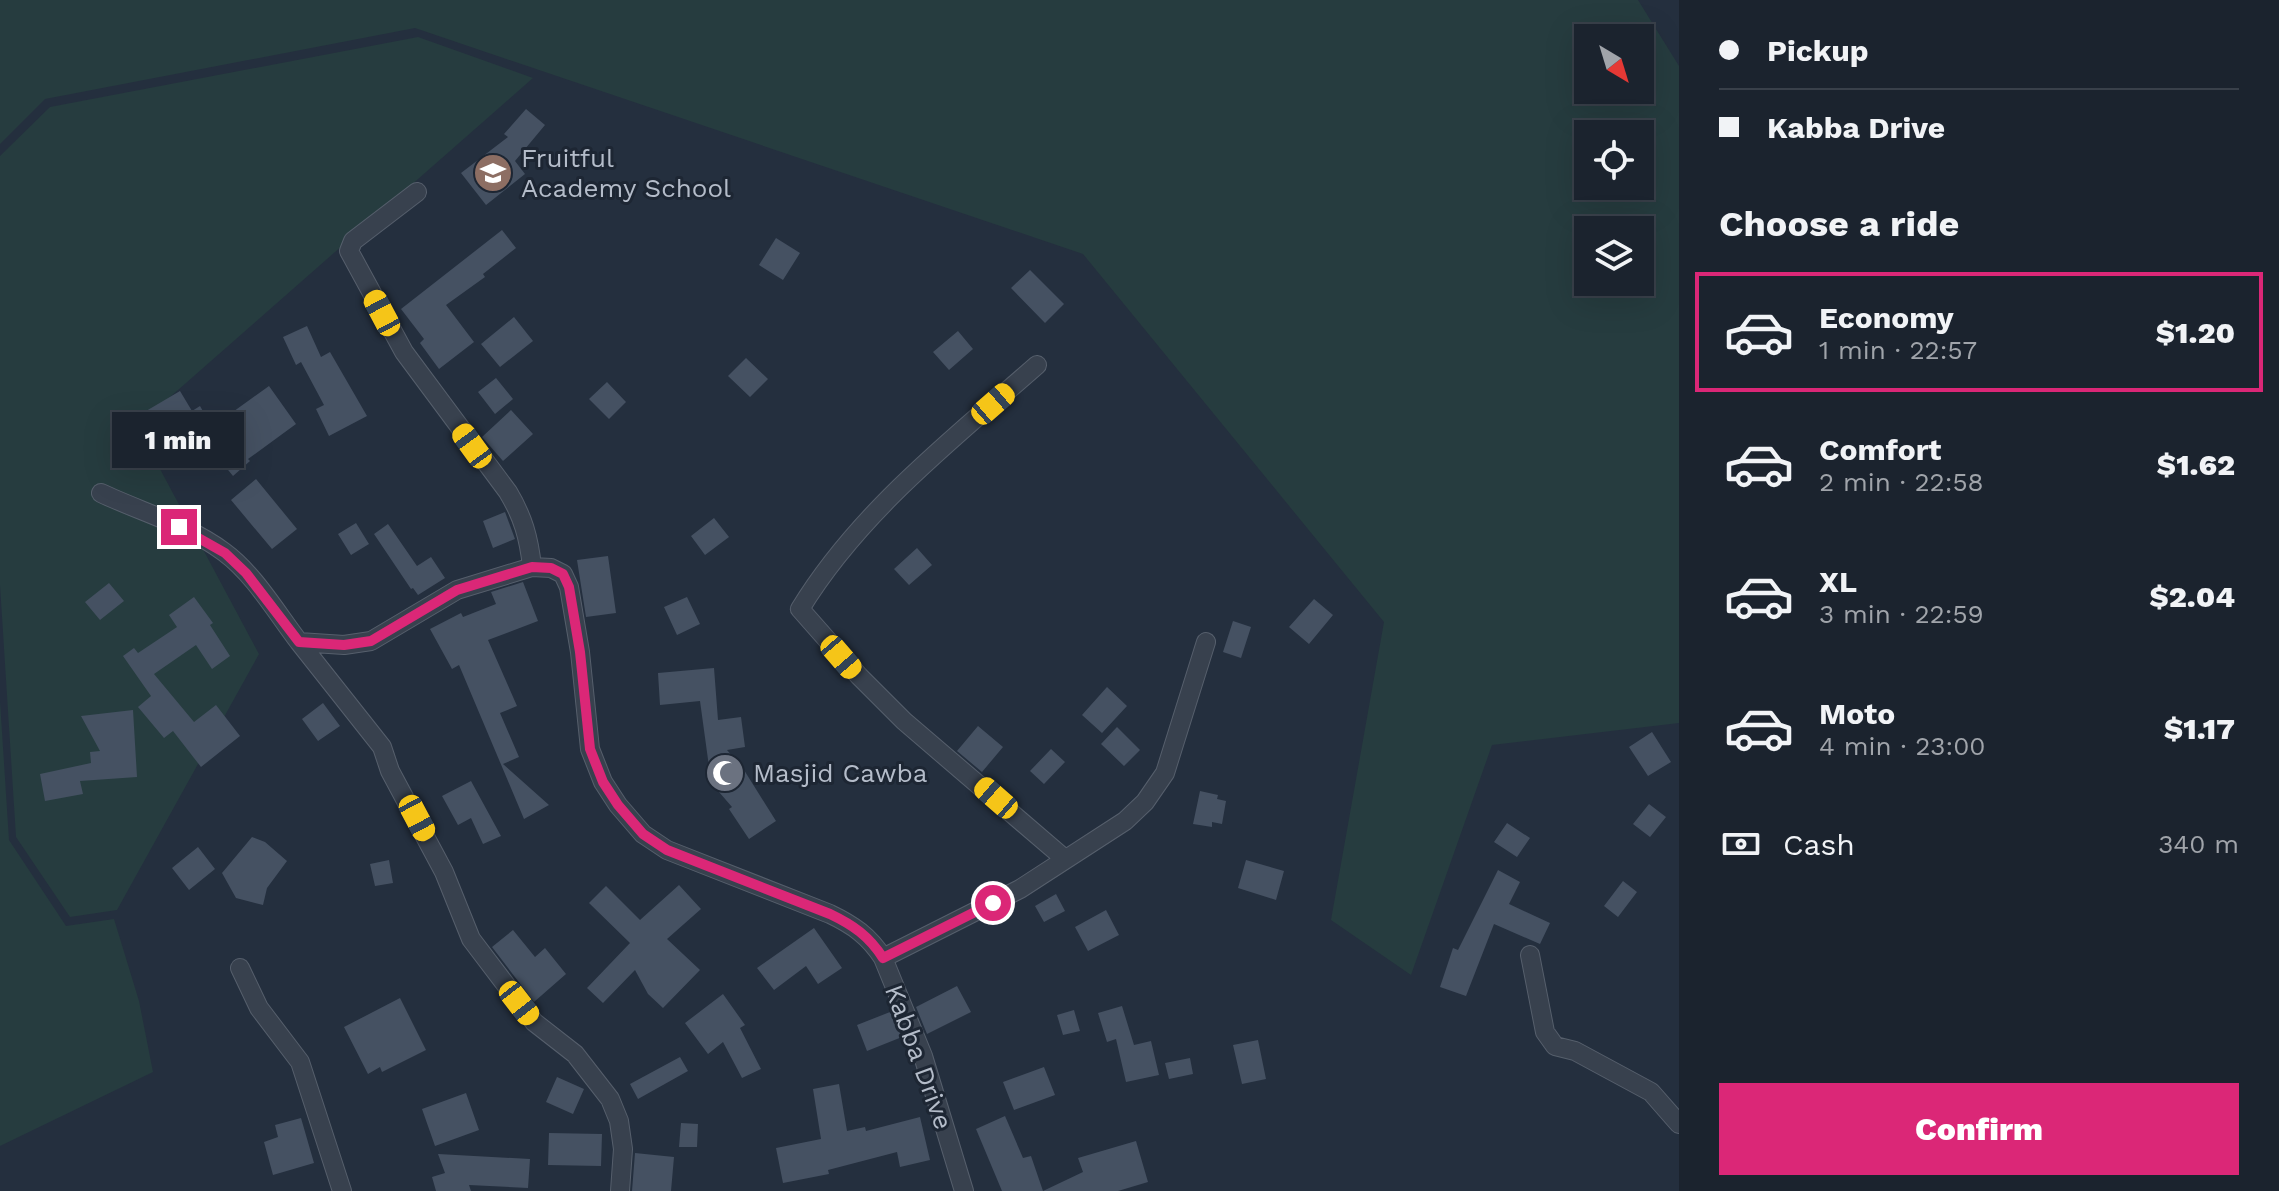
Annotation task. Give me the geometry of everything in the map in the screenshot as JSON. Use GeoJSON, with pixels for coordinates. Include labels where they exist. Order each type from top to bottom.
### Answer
{"type":"FeatureCollection","features":[{"type":"Feature","properties":{"kind":"street"},"geometry":{"type":"LineString","coordinates":[[299,642],[334,646],[371,641],[457,590],[532,567],[529,537],[508,492],[404,352],[349,251],[353,241],[417,192]]}},
{"type":"Feature","properties":{"kind":"street"},"geometry":{"type":"LineString","coordinates":[[1037,365],[908,481],[854,535],[800,609],[904,721],[1065,859]]}},
{"type":"Feature","properties":{"kind":"street"},"geometry":{"type":"LineString","coordinates":[[101,493],[179,527],[225,553],[246,573],[382,747],[390,771],[444,872],[471,939],[534,1022],[575,1054],[610,1099],[619,1121],[623,1149],[620,1191]]}},
{"type":"Feature","properties":{"kind":"street","name":"Kabba Drive"},"geometry":{"type":"LineString","coordinates":[[532,567],[551,568],[563,574],[569,587],[580,652],[590,749],[603,782],[643,834],[667,850],[856,926],[874,943],[923,1056],[964,1191]]}},
{"type":"Feature","properties":{"kind":"street"},"geometry":{"type":"LineString","coordinates":[[883,958],[1020,889],[1125,821],[1145,802],[1165,773],[1206,642]]}},
{"type":"Feature","properties":{"kind":"street"},"geometry":{"type":"LineString","coordinates":[[1530,955],[1545,1032],[1555,1046],[1575,1051],[1651,1092],[1679,1124]]}},
{"type":"Feature","properties":{"kind":"street"},"geometry":{"type":"LineString","coordinates":[[240,968],[259,1008],[300,1062],[342,1191]]}},
{"type":"Feature","properties":{"kind":"green space"},"geometry":{"type":"Polygon","coordinates":[[[0,0],[1638,0],[1653,24],[1574,24],[1574,104],[1654,104],[1654,26],[1679,66],[1679,723],[1492,745],[1411,975],[1331,920],[1384,622],[1083,254],[415,28],[45,99],[0,144],[0,0]]]}},
{"type":"Feature","properties":{"kind":"green space"},"geometry":{"type":"Polygon","coordinates":[[[418,37],[533,78],[137,426],[259,654],[117,910],[70,917],[16,837],[0,585],[0,156],[50,107],[418,37]]]}},
{"type":"Feature","properties":{"kind":"green space"},"geometry":{"type":"Polygon","coordinates":[[[0,701],[9,840],[66,926],[114,919],[139,1001],[153,1072],[0,1146],[0,701]]]}},
{"type":"Feature","properties":{"kind":"building","name":"Fruitful Academy School"},"geometry":{"type":"Polygon","coordinates":[[[526,109],[545,125],[515,161],[525,174],[486,205],[461,173],[508,137],[504,134],[526,109]]]}},
{"type":"Feature","properties":{"kind":"building"},"geometry":{"type":"Polygon","coordinates":[[[502,230],[516,248],[483,274],[485,277],[446,305],[474,342],[439,369],[420,343],[424,339],[401,309],[502,230]]]}},
{"type":"Feature","properties":{"kind":"building"},"geometry":{"type":"Polygon","coordinates":[[[776,238],[800,253],[783,280],[759,265],[776,238]]]}},
{"type":"Feature","properties":{"kind":"building"},"geometry":{"type":"Polygon","coordinates":[[[1030,270],[1064,304],[1045,323],[1011,288],[1030,270]]]}},
{"type":"Feature","properties":{"kind":"building"},"geometry":{"type":"Polygon","coordinates":[[[514,317],[533,341],[500,367],[481,344],[514,317]]]}},
{"type":"Feature","properties":{"kind":"building"},"geometry":{"type":"Polygon","coordinates":[[[307,326],[321,357],[330,352],[367,416],[329,436],[316,409],[324,405],[301,362],[296,365],[283,337],[307,326]]]}},
{"type":"Feature","properties":{"kind":"building"},"geometry":{"type":"Polygon","coordinates":[[[958,331],[973,349],[949,370],[933,352],[958,331]]]}},
{"type":"Feature","properties":{"kind":"building"},"geometry":{"type":"Polygon","coordinates":[[[746,358],[768,379],[750,397],[728,376],[746,358]]]}},
{"type":"Feature","properties":{"kind":"building"},"geometry":{"type":"Polygon","coordinates":[[[496,378],[513,399],[495,414],[478,392],[496,378]]]}},
{"type":"Feature","properties":{"kind":"building"},"geometry":{"type":"Polygon","coordinates":[[[607,382],[626,402],[609,419],[589,399],[607,382]]]}},
{"type":"Feature","properties":{"kind":"building"},"geometry":{"type":"Polygon","coordinates":[[[269,386],[296,424],[248,459],[250,461],[233,476],[211,449],[188,468],[156,429],[152,431],[141,414],[180,391],[192,411],[200,406],[212,427],[269,386]]]}},
{"type":"Feature","properties":{"kind":"building"},"geometry":{"type":"Polygon","coordinates":[[[511,410],[533,434],[503,461],[482,437],[511,410]]]}},
{"type":"Feature","properties":{"kind":"building"},"geometry":{"type":"Polygon","coordinates":[[[256,479],[297,529],[272,549],[231,500],[256,479]]]}},
{"type":"Feature","properties":{"kind":"building"},"geometry":{"type":"Polygon","coordinates":[[[505,512],[515,539],[493,548],[483,521],[505,512]]]}},
{"type":"Feature","properties":{"kind":"building"},"geometry":{"type":"Polygon","coordinates":[[[714,518],[729,537],[705,555],[691,536],[714,518]]]}},
{"type":"Feature","properties":{"kind":"building"},"geometry":{"type":"Polygon","coordinates":[[[356,523],[369,544],[351,555],[338,534],[356,523]]]}},
{"type":"Feature","properties":{"kind":"building"},"geometry":{"type":"Polygon","coordinates":[[[388,524],[417,566],[431,557],[445,578],[418,595],[411,589],[374,534],[388,524]]]}},
{"type":"Feature","properties":{"kind":"building"},"geometry":{"type":"Polygon","coordinates":[[[917,548],[932,565],[909,585],[894,569],[917,548]]]}},
{"type":"Feature","properties":{"kind":"building"},"geometry":{"type":"Polygon","coordinates":[[[608,556],[616,613],[586,617],[577,560],[608,556]]]}},
{"type":"Feature","properties":{"kind":"building"},"geometry":{"type":"Polygon","coordinates":[[[523,582],[538,621],[488,640],[517,706],[500,713],[519,757],[503,764],[549,805],[524,819],[459,665],[452,669],[430,629],[461,613],[463,617],[496,604],[491,592],[523,582]]]}},
{"type":"Feature","properties":{"kind":"building"},"geometry":{"type":"Polygon","coordinates":[[[109,583],[124,601],[100,620],[85,602],[109,583]]]}},
{"type":"Feature","properties":{"kind":"building"},"geometry":{"type":"Polygon","coordinates":[[[194,597],[213,623],[210,625],[230,656],[212,669],[196,645],[154,674],[194,722],[216,705],[240,736],[201,767],[173,731],[164,738],[138,707],[151,696],[123,656],[134,648],[138,653],[177,627],[169,615],[194,597]]]}},
{"type":"Feature","properties":{"kind":"building"},"geometry":{"type":"Polygon","coordinates":[[[687,597],[700,624],[677,635],[664,607],[687,597]]]}},
{"type":"Feature","properties":{"kind":"building"},"geometry":{"type":"Polygon","coordinates":[[[1314,599],[1333,615],[1309,644],[1289,627],[1314,599]]]}},
{"type":"Feature","properties":{"kind":"building"},"geometry":{"type":"Polygon","coordinates":[[[1233,621],[1251,627],[1241,658],[1223,652],[1233,621]]]}},
{"type":"Feature","properties":{"kind":"building"},"geometry":{"type":"Polygon","coordinates":[[[714,668],[718,720],[741,717],[745,747],[727,750],[744,770],[776,821],[749,839],[729,809],[732,807],[706,777],[710,774],[700,701],[660,705],[658,673],[714,668]]]}},
{"type":"Feature","properties":{"kind":"building"},"geometry":{"type":"Polygon","coordinates":[[[1107,687],[1127,706],[1102,733],[1082,715],[1107,687]]]}},
{"type":"Feature","properties":{"kind":"building"},"geometry":{"type":"Polygon","coordinates":[[[323,703],[340,726],[318,741],[302,719],[323,703]]]}},
{"type":"Feature","properties":{"kind":"building"},"geometry":{"type":"Polygon","coordinates":[[[133,710],[137,777],[80,781],[83,794],[45,801],[40,774],[91,763],[90,752],[100,751],[81,716],[133,710]]]}},
{"type":"Feature","properties":{"kind":"building"},"geometry":{"type":"Polygon","coordinates":[[[978,726],[1003,747],[982,772],[957,751],[978,726]]]}},
{"type":"Feature","properties":{"kind":"building"},"geometry":{"type":"Polygon","coordinates":[[[1117,727],[1140,750],[1124,766],[1101,744],[1117,727]]]}},
{"type":"Feature","properties":{"kind":"building"},"geometry":{"type":"Polygon","coordinates":[[[1652,732],[1671,762],[1648,776],[1629,747],[1652,732]]]}},
{"type":"Feature","properties":{"kind":"building"},"geometry":{"type":"Polygon","coordinates":[[[1051,749],[1065,762],[1044,784],[1030,771],[1051,749]]]}},
{"type":"Feature","properties":{"kind":"building"},"geometry":{"type":"Polygon","coordinates":[[[471,781],[501,836],[483,844],[471,818],[458,825],[442,796],[471,781]]]}},
{"type":"Feature","properties":{"kind":"building"},"geometry":{"type":"Polygon","coordinates":[[[1200,791],[1218,795],[1217,799],[1226,801],[1222,824],[1212,822],[1212,827],[1193,824],[1200,791]]]}},
{"type":"Feature","properties":{"kind":"building"},"geometry":{"type":"Polygon","coordinates":[[[1649,804],[1666,817],[1650,837],[1633,824],[1649,804]]]}},
{"type":"Feature","properties":{"kind":"building"},"geometry":{"type":"Polygon","coordinates":[[[1507,823],[1530,838],[1517,857],[1494,842],[1507,823]]]}},
{"type":"Feature","properties":{"kind":"building"},"geometry":{"type":"Polygon","coordinates":[[[252,837],[265,842],[287,861],[267,888],[263,905],[236,898],[222,873],[252,837]]]}},
{"type":"Feature","properties":{"kind":"building"},"geometry":{"type":"Polygon","coordinates":[[[198,847],[215,869],[189,890],[172,868],[198,847]]]}},
{"type":"Feature","properties":{"kind":"building"},"geometry":{"type":"Polygon","coordinates":[[[389,860],[393,883],[375,886],[370,864],[389,860]]]}},
{"type":"Feature","properties":{"kind":"building"},"geometry":{"type":"Polygon","coordinates":[[[1246,860],[1284,871],[1276,900],[1238,888],[1246,860]]]}},
{"type":"Feature","properties":{"kind":"building"},"geometry":{"type":"Polygon","coordinates":[[[1498,870],[1520,882],[1509,904],[1550,923],[1540,944],[1494,924],[1466,996],[1440,987],[1453,948],[1458,950],[1498,870]]]}},
{"type":"Feature","properties":{"kind":"building"},"geometry":{"type":"Polygon","coordinates":[[[1623,881],[1637,892],[1618,917],[1604,906],[1623,881]]]}},
{"type":"Feature","properties":{"kind":"building"},"geometry":{"type":"Polygon","coordinates":[[[679,885],[701,909],[667,939],[700,970],[663,1008],[648,994],[635,970],[603,1003],[587,988],[630,943],[589,903],[606,886],[640,920],[679,885]]]}},
{"type":"Feature","properties":{"kind":"building"},"geometry":{"type":"Polygon","coordinates":[[[1056,894],[1065,911],[1044,922],[1035,906],[1056,894]]]}},
{"type":"Feature","properties":{"kind":"building"},"geometry":{"type":"Polygon","coordinates":[[[1106,910],[1119,935],[1088,951],[1075,927],[1106,910]]]}},
{"type":"Feature","properties":{"kind":"building"},"geometry":{"type":"Polygon","coordinates":[[[814,928],[842,968],[818,984],[806,966],[774,990],[757,968],[814,928]]]}},
{"type":"Feature","properties":{"kind":"building"},"geometry":{"type":"Polygon","coordinates":[[[513,930],[535,957],[545,948],[566,974],[534,1002],[492,947],[513,930]]]}},
{"type":"Feature","properties":{"kind":"building"},"geometry":{"type":"Polygon","coordinates":[[[957,986],[971,1012],[927,1034],[916,1007],[957,986]]]}},
{"type":"Feature","properties":{"kind":"building"},"geometry":{"type":"Polygon","coordinates":[[[723,994],[745,1025],[740,1028],[761,1069],[742,1078],[723,1042],[708,1054],[685,1023],[723,994]]]}},
{"type":"Feature","properties":{"kind":"building"},"geometry":{"type":"Polygon","coordinates":[[[400,998],[426,1050],[382,1072],[380,1067],[368,1074],[344,1027],[400,998]]]}},
{"type":"Feature","properties":{"kind":"building"},"geometry":{"type":"Polygon","coordinates":[[[1122,1006],[1134,1045],[1151,1041],[1159,1075],[1126,1082],[1116,1039],[1107,1042],[1098,1013],[1122,1006]]]}},
{"type":"Feature","properties":{"kind":"building"},"geometry":{"type":"Polygon","coordinates":[[[1074,1010],[1080,1031],[1063,1035],[1057,1015],[1074,1010]]]}},
{"type":"Feature","properties":{"kind":"building"},"geometry":{"type":"Polygon","coordinates":[[[890,1012],[902,1037],[867,1051],[857,1025],[890,1012]]]}},
{"type":"Feature","properties":{"kind":"building"},"geometry":{"type":"Polygon","coordinates":[[[1258,1040],[1266,1079],[1242,1084],[1233,1045],[1258,1040]]]}},
{"type":"Feature","properties":{"kind":"building"},"geometry":{"type":"Polygon","coordinates":[[[680,1057],[688,1071],[638,1099],[630,1084],[680,1057]]]}},
{"type":"Feature","properties":{"kind":"building"},"geometry":{"type":"Polygon","coordinates":[[[1190,1058],[1193,1074],[1169,1079],[1165,1063],[1190,1058]]]}},
{"type":"Feature","properties":{"kind":"building"},"geometry":{"type":"Polygon","coordinates":[[[1044,1067],[1055,1095],[1014,1110],[1003,1082],[1044,1067]]]}},
{"type":"Feature","properties":{"kind":"building"},"geometry":{"type":"Polygon","coordinates":[[[557,1077],[584,1089],[573,1114],[546,1102],[557,1077]]]}},
{"type":"Feature","properties":{"kind":"building"},"geometry":{"type":"Polygon","coordinates":[[[839,1084],[847,1131],[865,1127],[866,1131],[920,1117],[930,1160],[900,1167],[897,1152],[828,1170],[829,1174],[783,1183],[776,1148],[821,1139],[813,1089],[839,1084]]]}},
{"type":"Feature","properties":{"kind":"building"},"geometry":{"type":"Polygon","coordinates":[[[466,1093],[479,1130],[435,1146],[422,1109],[466,1093]]]}},
{"type":"Feature","properties":{"kind":"building"},"geometry":{"type":"Polygon","coordinates":[[[1005,1116],[1023,1158],[1031,1156],[1043,1191],[1002,1191],[976,1129],[1005,1116]]]}},
{"type":"Feature","properties":{"kind":"building"},"geometry":{"type":"Polygon","coordinates":[[[301,1118],[314,1163],[273,1175],[264,1142],[278,1137],[275,1125],[301,1118]]]}},
{"type":"Feature","properties":{"kind":"building"},"geometry":{"type":"Polygon","coordinates":[[[681,1123],[698,1124],[697,1147],[679,1147],[681,1123]]]}},
{"type":"Feature","properties":{"kind":"building"},"geometry":{"type":"Polygon","coordinates":[[[549,1133],[602,1134],[601,1166],[548,1165],[549,1133]]]}},
{"type":"Feature","properties":{"kind":"building"},"geometry":{"type":"Polygon","coordinates":[[[1136,1141],[1148,1182],[1118,1191],[1043,1191],[1083,1172],[1078,1158],[1136,1141]]]}},
{"type":"Feature","properties":{"kind":"building"},"geometry":{"type":"Polygon","coordinates":[[[635,1153],[674,1157],[671,1191],[632,1191],[635,1153]]]}},
{"type":"Feature","properties":{"kind":"building"},"geometry":{"type":"Polygon","coordinates":[[[438,1154],[530,1159],[528,1188],[469,1185],[471,1191],[436,1191],[432,1177],[445,1173],[438,1154]]]}},
{"type":"Feature","properties":{"kind":"place","name":"Fruitful Academy School"},"geometry":{"type":"Point","coordinates":[493,173]}},
{"type":"Feature","properties":{"kind":"place","name":"Masjid Cawba"},"geometry":{"type":"Point","coordinates":[725,773]}},
{"type":"Feature","properties":{"kind":"route"},"geometry":{"type":"LineString","coordinates":[[179,527],[225,553],[246,573],[299,642],[324,646],[371,641],[457,590],[532,567],[551,568],[563,574],[569,587],[580,652],[590,749],[603,782],[643,834],[667,850],[856,926],[874,943],[883,958],[993,903]]}}]}
